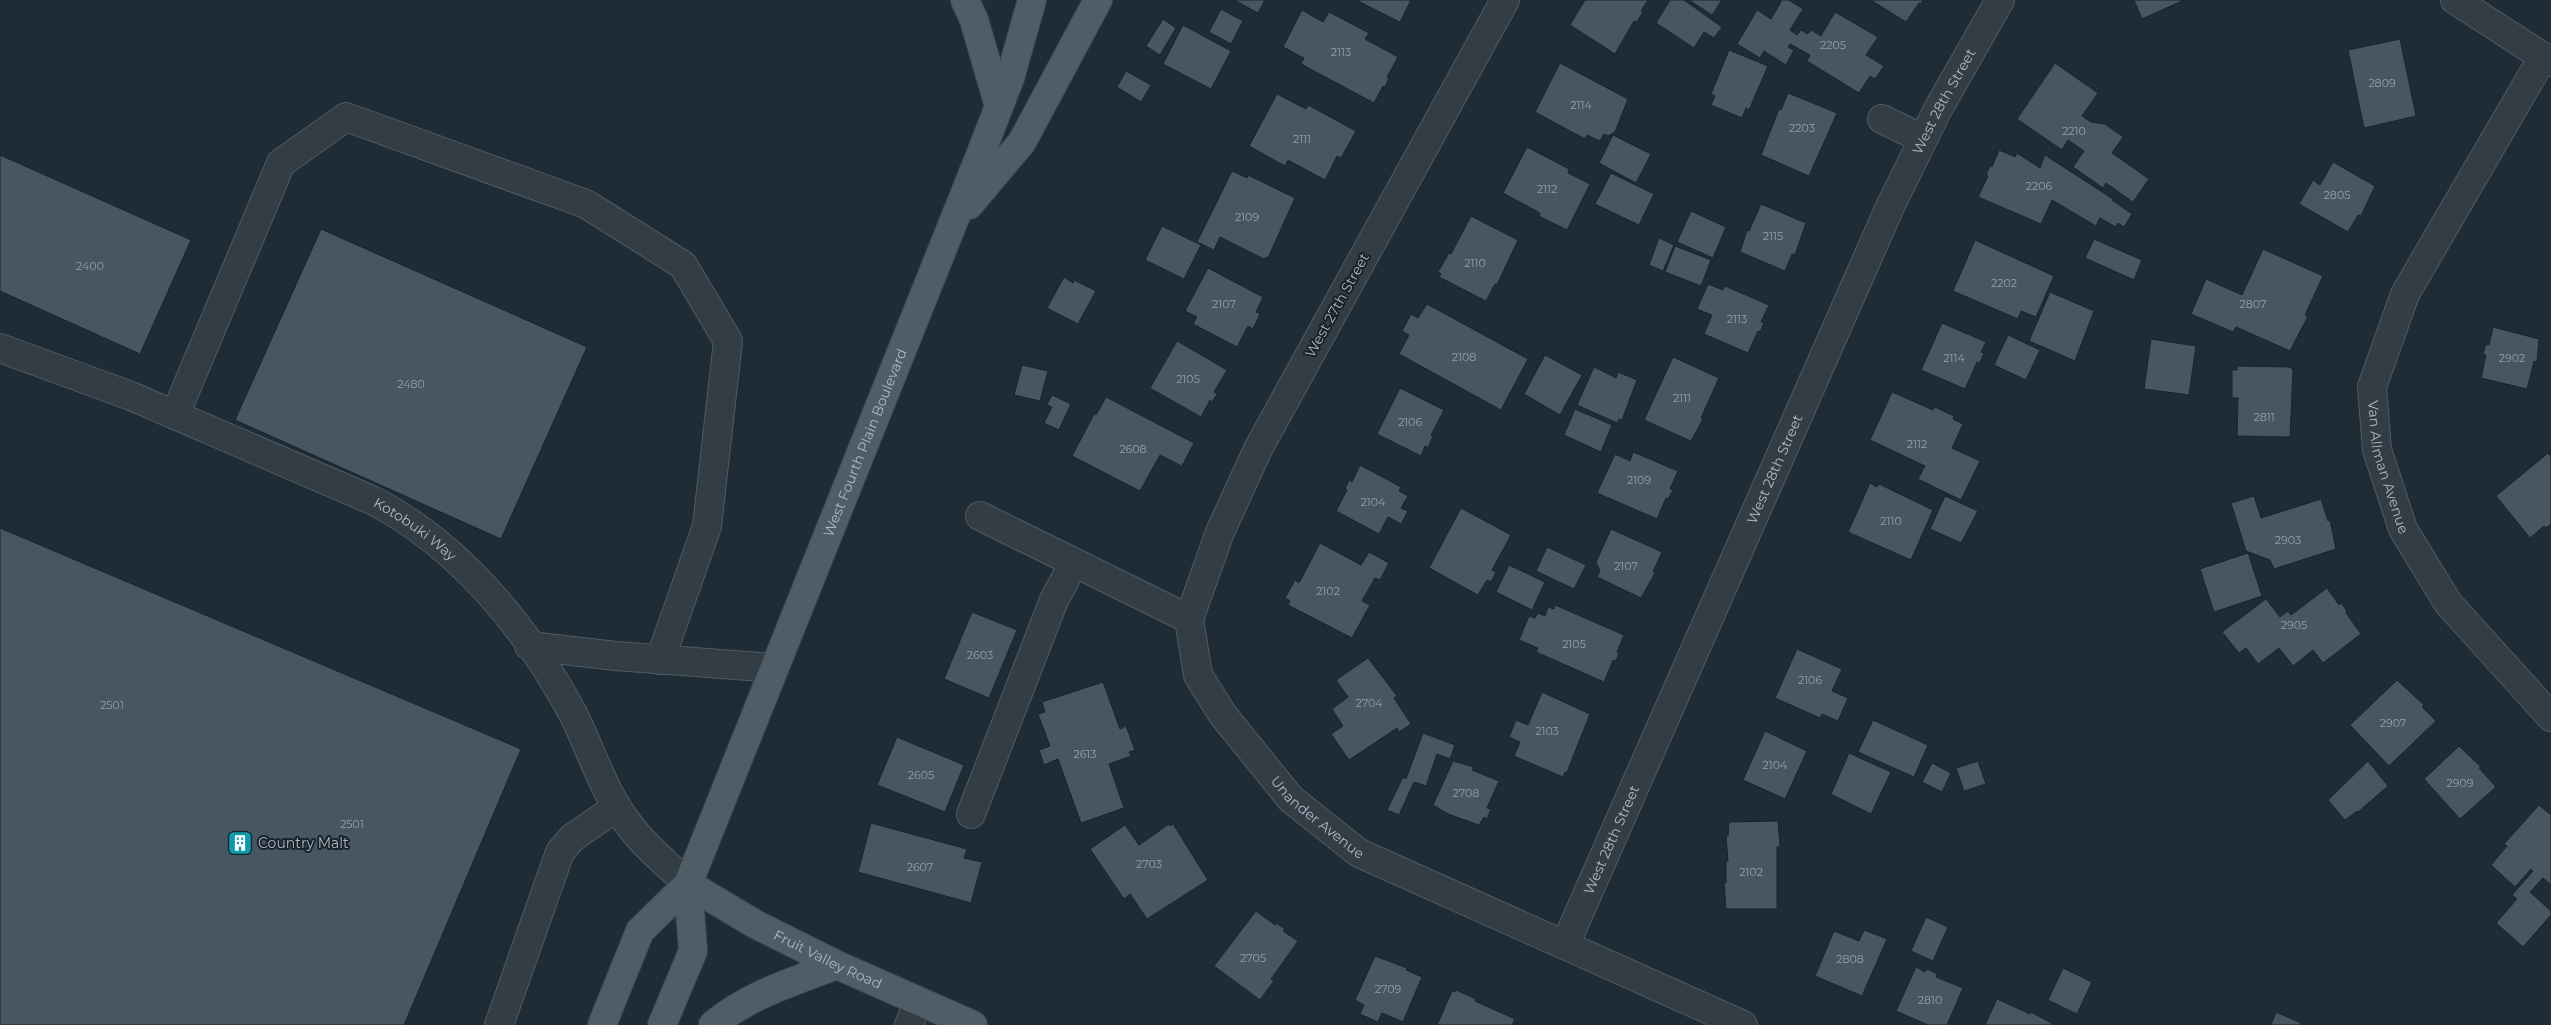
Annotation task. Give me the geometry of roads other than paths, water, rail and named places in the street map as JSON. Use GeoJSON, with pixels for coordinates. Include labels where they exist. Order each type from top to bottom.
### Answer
{"type":"FeatureCollection","features":[{"type":"Feature","properties":{"kind":"main road"},"geometry":{"type":"LineString","coordinates":[[965,0],[974,20],[999,106]]}},
{"type":"Feature","properties":{"kind":"main road","name":"West Fourth Plain Boulevard"},"geometry":{"type":"LineString","coordinates":[[602,1025],[640,931],[688,884],[999,106],[1032,0]]}},
{"type":"Feature","properties":{"kind":"main road"},"geometry":{"type":"LineString","coordinates":[[953,223],[1022,142],[1098,0]]}},
{"type":"Feature","properties":{"kind":"main road","name":"West Fourth Plain Boulevard"},"geometry":{"type":"LineString","coordinates":[[662,1025],[693,951],[688,884]]}},
{"type":"Feature","properties":{"kind":"main road","name":"Fruit Valley Road"},"geometry":{"type":"LineString","coordinates":[[688,884],[755,924],[837,965],[914,1013],[973,1025]]}},
{"type":"Feature","properties":{"kind":"main road"},"geometry":{"type":"LineString","coordinates":[[713,1025],[731,1010],[780,986],[837,965]]}},
{"type":"Feature","properties":{"kind":"street","name":"West 27th Street"},"geometry":{"type":"LineString","coordinates":[[1189,619],[1220,532],[1258,449],[1505,0]]}},
{"type":"Feature","properties":{"kind":"street","name":"West 28th Street"},"geometry":{"type":"LineString","coordinates":[[1565,946],[1889,209],[1923,139],[2000,0]]}},
{"type":"Feature","properties":{"kind":"street"},"geometry":{"type":"LineString","coordinates":[[2454,0],[2547,60]]}},
{"type":"Feature","properties":{"kind":"street","name":"Van Allman Avenue"},"geometry":{"type":"LineString","coordinates":[[2547,60],[2406,294],[2372,387],[2376,450],[2403,529],[2448,603],[2551,717]]}},
{"type":"Feature","properties":{"kind":"street"},"geometry":{"type":"LineString","coordinates":[[175,415],[281,163],[346,117],[586,204],[683,265],[728,341],[707,526],[660,660]]}},
{"type":"Feature","properties":{"kind":"street"},"geometry":{"type":"LineString","coordinates":[[1882,119],[1923,139]]}},
{"type":"Feature","properties":{"kind":"street","name":"Kotobuki Way"},"geometry":{"type":"LineString","coordinates":[[0,348],[131,396],[175,415],[394,512],[429,536],[462,566],[494,600],[529,646],[572,713],[617,807],[637,835],[688,884]]}},
{"type":"Feature","properties":{"kind":"street"},"geometry":{"type":"LineString","coordinates":[[980,516],[1189,619]]}},
{"type":"Feature","properties":{"kind":"street"},"geometry":{"type":"LineString","coordinates":[[971,814],[1054,600],[1074,563]]}},
{"type":"Feature","properties":{"kind":"street","name":"Unander Avenue"},"geometry":{"type":"LineString","coordinates":[[1189,619],[1198,675],[1223,715],[1290,799],[1359,853],[1743,1025]]}},
{"type":"Feature","properties":{"kind":"street"},"geometry":{"type":"LineString","coordinates":[[529,646],[660,660],[774,668]]}},
{"type":"Feature","properties":{"kind":"street"},"geometry":{"type":"LineString","coordinates":[[499,1025],[560,852],[572,838],[617,807]]}},
{"type":"Feature","properties":{"kind":"place","name":"Country Malt"},"geometry":{"type":"Point","coordinates":[240,843]}}]}
